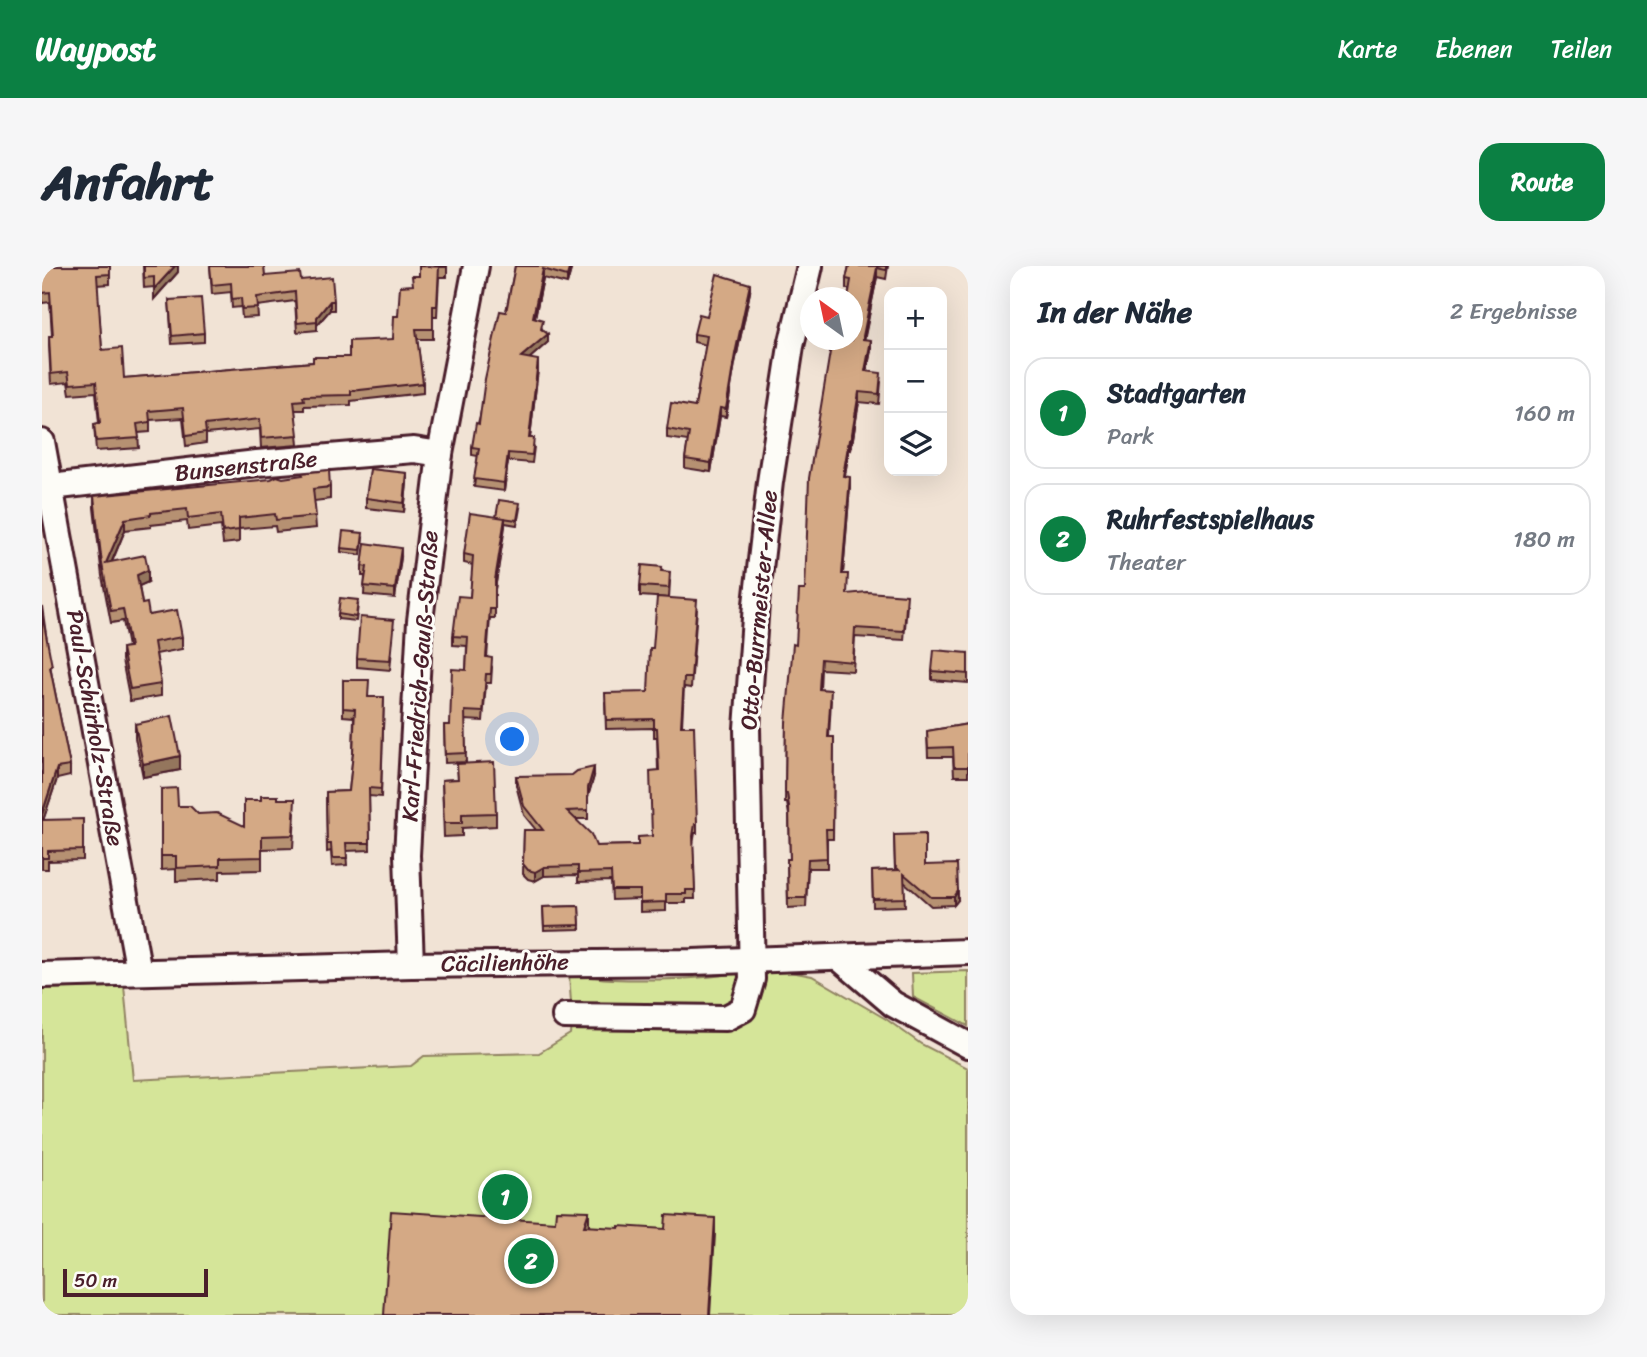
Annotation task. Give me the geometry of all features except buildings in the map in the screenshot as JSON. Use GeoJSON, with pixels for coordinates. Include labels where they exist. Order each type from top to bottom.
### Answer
{"type":"FeatureCollection","features":[{"type":"Feature","properties":{"kind":"street","name":"Karl-Friedrich-Gauß-Straße"},"geometry":{"type":"LineString","coordinates":[[411,965],[407,855],[418,649],[440,454],[476,266]]}},
{"type":"Feature","properties":{"kind":"street","name":"Otto-Burrmeister-Allee"},"geometry":{"type":"LineString","coordinates":[[565,1016],[726,1018],[743,1009],[752,979],[747,728],[756,604],[770,482],[791,346],[810,266]]}},
{"type":"Feature","properties":{"kind":"street","name":"Paul-Schürholz-Straße"},"geometry":{"type":"LineString","coordinates":[[42,442],[51,487],[52,545],[139,972]]}},
{"type":"Feature","properties":{"kind":"street","name":"Bunsenstraße"},"geometry":{"type":"LineString","coordinates":[[51,487],[296,460],[414,450],[440,454]]}},
{"type":"Feature","properties":{"kind":"street","name":"Cäcilienhöhe"},"geometry":{"type":"LineString","coordinates":[[42,975],[411,965],[693,962],[968,952]]}},
{"type":"Feature","properties":{"kind":"street"},"geometry":{"type":"LineString","coordinates":[[838,957],[893,1004],[968,1045]]}},
{"type":"Feature","properties":{"kind":"green space"},"geometry":{"type":"Polygon","coordinates":[[[770,968],[812,976],[886,1019],[921,1044],[968,1068],[968,1315],[42,1315],[42,989],[124,986],[133,1080],[411,1066],[424,1056],[539,1053],[570,1034],[572,1016],[569,975],[632,980],[672,979],[770,968]]]}},
{"type":"Feature","properties":{"kind":"green space"},"geometry":{"type":"Polygon","coordinates":[[[968,971],[968,1026],[913,997],[912,973],[968,971]]]}},
{"type":"Feature","properties":{"kind":"place","name":"Stadtgarten"},"geometry":{"type":"Point","coordinates":[505,1197]}},
{"type":"Feature","properties":{"kind":"place","name":"Ruhrfestspielhaus"},"geometry":{"type":"Point","coordinates":[531,1261]}}]}
